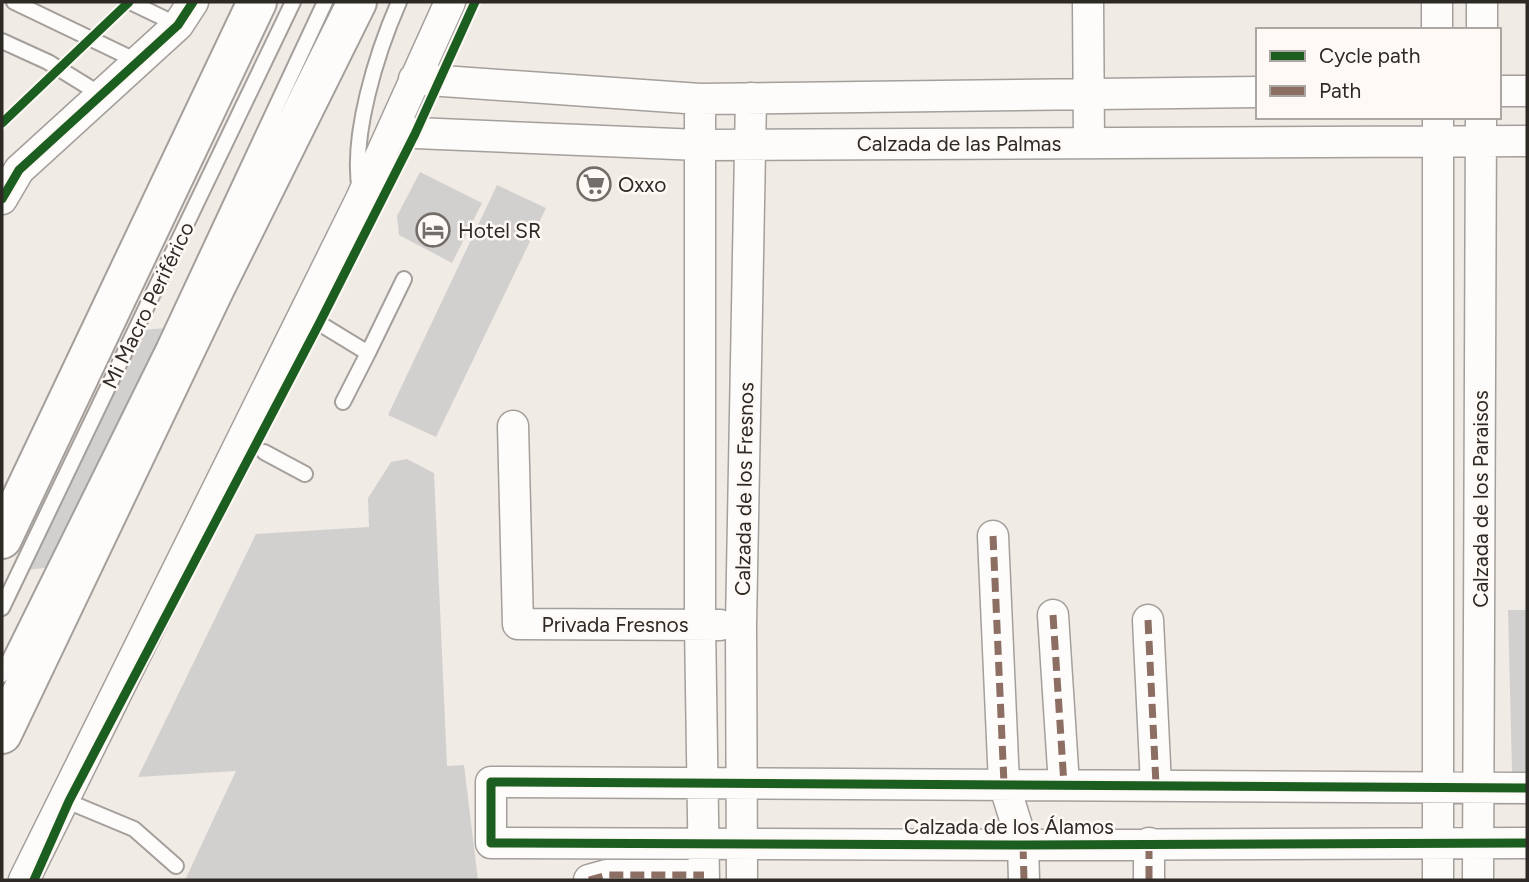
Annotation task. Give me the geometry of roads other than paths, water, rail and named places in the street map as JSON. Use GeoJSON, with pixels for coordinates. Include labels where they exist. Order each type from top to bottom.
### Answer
{"type":"FeatureCollection","features":[{"type":"Feature","properties":{"kind":"highway"},"geometry":{"type":"LineString","coordinates":[[182,162],[237,2]]}},
{"type":"Feature","properties":{"kind":"highway"},"geometry":{"type":"LineString","coordinates":[[2,539],[257,2]]}},
{"type":"Feature","properties":{"kind":"highway"},"geometry":{"type":"LineString","coordinates":[[2,734],[215,288],[357,2]]}},
{"type":"Feature","properties":{"kind":"street"},"geometry":{"type":"LineString","coordinates":[[24,880],[361,200],[450,2]]}},
{"type":"Feature","properties":{"kind":"street"},"geometry":{"type":"LineString","coordinates":[[1088,2],[1089,142]]}},
{"type":"Feature","properties":{"kind":"street"},"geometry":{"type":"LineString","coordinates":[[1437,2],[1437,28]]}},
{"type":"Feature","properties":{"kind":"street"},"geometry":{"type":"LineString","coordinates":[[1482,2],[1482,28]]}},
{"type":"Feature","properties":{"kind":"street"},"geometry":{"type":"LineString","coordinates":[[2,199],[19,170],[186,13]]}},
{"type":"Feature","properties":{"kind":"street"},"geometry":{"type":"LineString","coordinates":[[414,79],[700,99],[1089,92],[1256,92]]}},
{"type":"Feature","properties":{"kind":"street"},"geometry":{"type":"LineString","coordinates":[[1501,91],[1527,91]]}},
{"type":"Feature","properties":{"kind":"street","name":"Calzada de los Fresnos"},"geometry":{"type":"LineString","coordinates":[[742,880],[741,625],[751,97]]}},
{"type":"Feature","properties":{"kind":"street","name":"Calzada de los Fresnos"},"geometry":{"type":"LineString","coordinates":[[700,99],[700,624],[705,783],[704,878]]}},
{"type":"Feature","properties":{"kind":"street","name":"Calzada de los Paraisos"},"geometry":{"type":"LineString","coordinates":[[1438,129],[1438,880]]}},
{"type":"Feature","properties":{"kind":"street","name":"Calzada de las Palmas"},"geometry":{"type":"LineString","coordinates":[[392,132],[699,145],[1089,142],[1481,129],[1527,141]]}},
{"type":"Feature","properties":{"kind":"street","name":"Calzada de los Paraisos"},"geometry":{"type":"LineString","coordinates":[[1478,880],[1481,129]]}},
{"type":"Feature","properties":{"kind":"street","name":"Privada Fresnos"},"geometry":{"type":"LineString","coordinates":[[513,426],[518,624],[741,625]]}},
{"type":"Feature","properties":{"kind":"street"},"geometry":{"type":"LineString","coordinates":[[993,536],[1004,784],[1023,845],[1024,880]]}},
{"type":"Feature","properties":{"kind":"street"},"geometry":{"type":"LineString","coordinates":[[1052,615],[1064,785]]}},
{"type":"Feature","properties":{"kind":"street"},"geometry":{"type":"LineString","coordinates":[[1148,620],[1156,785]]}},
{"type":"Feature","properties":{"kind":"street","name":"Calzada de los Álamos"},"geometry":{"type":"LineString","coordinates":[[1527,788],[491,782],[491,843],[1527,843]]}},
{"type":"Feature","properties":{"kind":"street"},"geometry":{"type":"LineString","coordinates":[[1149,843],[1149,880]]}},
{"type":"Feature","properties":{"kind":"street"},"geometry":{"type":"LineString","coordinates":[[589,880],[607,875],[704,878]]}},
{"type":"Feature","properties":{"kind":"lane"},"geometry":{"type":"LineString","coordinates":[[14,2],[137,61]]}},
{"type":"Feature","properties":{"kind":"lane"},"geometry":{"type":"LineString","coordinates":[[130,2],[186,13]]}},
{"type":"Feature","properties":{"kind":"lane","name":"Mi Macro Periférico"},"geometry":{"type":"LineString","coordinates":[[2,608],[293,2]]}},
{"type":"Feature","properties":{"kind":"lane"},"geometry":{"type":"LineString","coordinates":[[2,675],[164,347],[325,2]]}},
{"type":"Feature","properties":{"kind":"lane"},"geometry":{"type":"LineString","coordinates":[[361,200],[356,172],[364,116],[378,60],[399,2]]}},
{"type":"Feature","properties":{"kind":"lane"},"geometry":{"type":"LineString","coordinates":[[2,41],[48,62],[100,94]]}},
{"type":"Feature","properties":{"kind":"lane"},"geometry":{"type":"LineString","coordinates":[[343,402],[404,279]]}},
{"type":"Feature","properties":{"kind":"lane"},"geometry":{"type":"LineString","coordinates":[[304,314],[368,354]]}},
{"type":"Feature","properties":{"kind":"lane"},"geometry":{"type":"LineString","coordinates":[[264,452],[305,474]]}},
{"type":"Feature","properties":{"kind":"lane"},"geometry":{"type":"LineString","coordinates":[[62,799],[134,830],[176,866]]}},
{"type":"Feature","properties":{"kind":"place","name":"Oxxo"},"geometry":{"type":"Point","coordinates":[594,184]}},
{"type":"Feature","properties":{"kind":"place","name":"Hotel SR"},"geometry":{"type":"Point","coordinates":[433,230]}}]}
